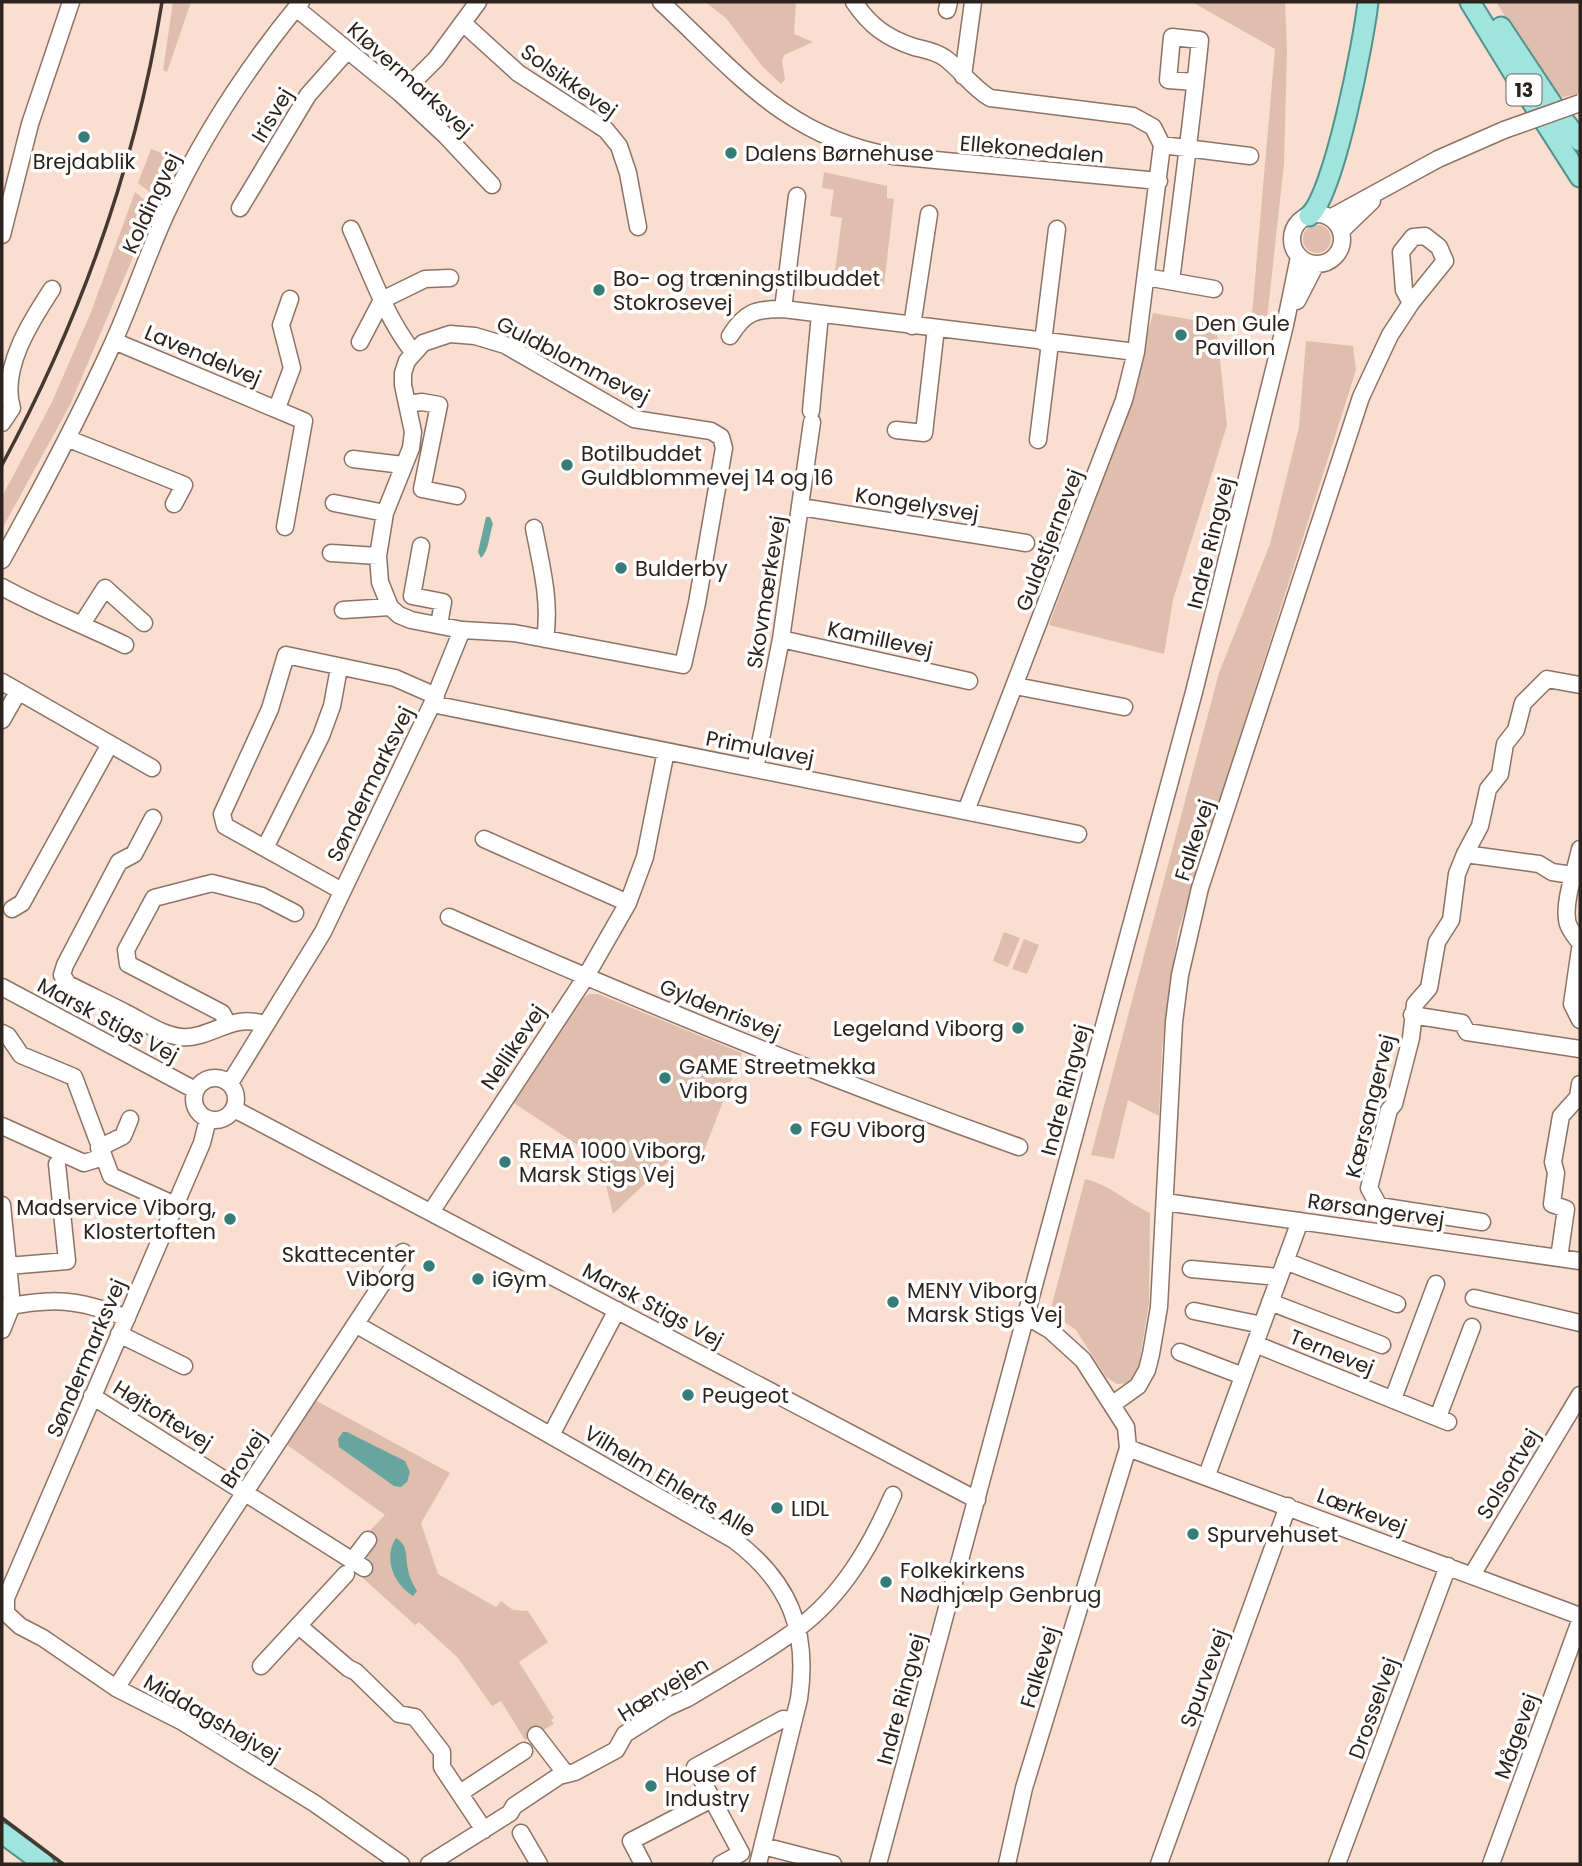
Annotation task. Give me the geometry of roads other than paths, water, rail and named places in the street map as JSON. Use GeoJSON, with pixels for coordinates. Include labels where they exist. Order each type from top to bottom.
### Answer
{"type":"FeatureCollection","features":[{"type":"Feature","properties":{"kind":"main road"},"geometry":{"type":"LineString","coordinates":[[1309,216],[1319,206],[1333,162],[1362,45],[1368,2]]}},
{"type":"Feature","properties":{"kind":"main road","name":"13"},"geometry":{"type":"LineString","coordinates":[[1470,2],[1580,177]]}},
{"type":"Feature","properties":{"kind":"main road"},"geometry":{"type":"LineString","coordinates":[[1485,2],[1560,116],[1580,141]]}},
{"type":"Feature","properties":{"kind":"main road"},"geometry":{"type":"LineString","coordinates":[[2,1833],[44,1864]]}},
{"type":"Feature","properties":{"kind":"street"},"geometry":{"type":"LineString","coordinates":[[2,235],[30,124],[71,2]]}},
{"type":"Feature","properties":{"kind":"street"},"geometry":{"type":"LineString","coordinates":[[401,94],[436,59],[478,2]]}},
{"type":"Feature","properties":{"kind":"street","name":"Ellekonedalen"},"geometry":{"type":"LineString","coordinates":[[661,2],[766,100],[811,131],[839,143],[893,156],[1159,181]]}},
{"type":"Feature","properties":{"kind":"street"},"geometry":{"type":"LineString","coordinates":[[854,2],[874,28],[913,47],[933,51],[945,58],[990,98],[1133,116],[1153,127],[1162,145],[1250,156]]}},
{"type":"Feature","properties":{"kind":"street"},"geometry":{"type":"LineString","coordinates":[[963,76],[973,2]]}},
{"type":"Feature","properties":{"kind":"street","name":"Kløvermarksvej"},"geometry":{"type":"LineString","coordinates":[[299,5],[347,51],[401,94],[446,136],[492,186]]}},
{"type":"Feature","properties":{"kind":"street","name":"Koldingvej"},"geometry":{"type":"LineString","coordinates":[[2,560],[69,439],[114,341],[166,214],[191,164],[259,55],[299,5]]}},
{"type":"Feature","properties":{"kind":"street","name":"Solsikkevej"},"geometry":{"type":"LineString","coordinates":[[463,23],[518,74],[606,130],[619,146],[628,173],[638,228]]}},
{"type":"Feature","properties":{"kind":"street","name":"Irisvej"},"geometry":{"type":"LineString","coordinates":[[240,208],[307,95],[347,51]]}},
{"type":"Feature","properties":{"kind":"street"},"geometry":{"type":"LineString","coordinates":[[1171,281],[1195,82]]}},
{"type":"Feature","properties":{"kind":"street"},"geometry":{"type":"LineString","coordinates":[[1330,218],[1438,159],[1504,130],[1580,103]]}},
{"type":"Feature","properties":{"kind":"street","name":"Guldstjernevej"},"geometry":{"type":"LineString","coordinates":[[966,811],[1124,400],[1136,352],[1162,145]]}},
{"type":"Feature","properties":{"kind":"street"},"geometry":{"type":"LineString","coordinates":[[1341,231],[1384,190]]}},
{"type":"Feature","properties":{"kind":"street"},"geometry":{"type":"LineString","coordinates":[[783,309],[797,196]]}},
{"type":"Feature","properties":{"kind":"street"},"geometry":{"type":"LineString","coordinates":[[912,326],[929,214]]}},
{"type":"Feature","properties":{"kind":"street"},"geometry":{"type":"LineString","coordinates":[[1323,215],[1330,218],[1341,231],[1342,243],[1337,254],[1328,262],[1316,264],[1299,257],[1293,244],[1294,230],[1309,216],[1323,215]]}},
{"type":"Feature","properties":{"kind":"street"},"geometry":{"type":"LineString","coordinates":[[351,229],[382,300],[399,333],[413,352],[403,373],[413,432],[411,448],[384,513],[378,556],[380,582],[390,607]]}},
{"type":"Feature","properties":{"kind":"street"},"geometry":{"type":"LineString","coordinates":[[1038,440],[1057,229]]}},
{"type":"Feature","properties":{"kind":"street","name":"Indre Ringvej"},"geometry":{"type":"LineString","coordinates":[[878,1864],[1194,692],[1285,326],[1299,257]]}},
{"type":"Feature","properties":{"kind":"street","name":"Indre Ringvej"},"geometry":{"type":"LineString","coordinates":[[1285,326],[1316,264]]}},
{"type":"Feature","properties":{"kind":"street"},"geometry":{"type":"LineString","coordinates":[[1146,277],[1214,289]]}},
{"type":"Feature","properties":{"kind":"street"},"geometry":{"type":"LineString","coordinates":[[360,342],[382,300],[425,279],[450,278]]}},
{"type":"Feature","properties":{"kind":"street"},"geometry":{"type":"LineString","coordinates":[[2,423],[12,408],[5,396],[9,366],[26,328],[52,289]]}},
{"type":"Feature","properties":{"kind":"street","name":"Lavendelvej"},"geometry":{"type":"LineString","coordinates":[[277,408],[292,368],[281,325],[290,299]]}},
{"type":"Feature","properties":{"kind":"street","name":"Falkevej"},"geometry":{"type":"LineString","coordinates":[[1113,1404],[1138,1386],[1147,1370],[1159,1307],[1174,1022],[1180,975],[1200,888],[1361,397],[1390,335],[1411,303]]}},
{"type":"Feature","properties":{"kind":"street"},"geometry":{"type":"LineString","coordinates":[[730,336],[741,319],[760,309],[783,309],[1136,352]]}},
{"type":"Feature","properties":{"kind":"street","name":"Skovmærkevej"},"geometry":{"type":"LineString","coordinates":[[755,769],[781,639],[802,507],[820,314]]}},
{"type":"Feature","properties":{"kind":"street"},"geometry":{"type":"LineString","coordinates":[[896,430],[924,433],[936,328]]}},
{"type":"Feature","properties":{"kind":"street","name":"Guldblommevej"},"geometry":{"type":"LineString","coordinates":[[343,610],[390,607],[411,620],[462,630],[514,632],[683,665],[724,448],[721,438],[710,431],[634,419],[505,345],[487,338],[450,334],[423,343],[413,352]]}},
{"type":"Feature","properties":{"kind":"street","name":"Lavendelvej"},"geometry":{"type":"LineString","coordinates":[[114,341],[304,421],[285,527]]}},
{"type":"Feature","properties":{"kind":"street"},"geometry":{"type":"LineString","coordinates":[[407,404],[422,402],[439,405],[422,489],[457,495]]}},
{"type":"Feature","properties":{"kind":"street"},"geometry":{"type":"LineString","coordinates":[[69,439],[184,485],[174,503]]}},
{"type":"Feature","properties":{"kind":"street"},"geometry":{"type":"LineString","coordinates":[[354,459],[403,465]]}},
{"type":"Feature","properties":{"kind":"street"},"geometry":{"type":"LineString","coordinates":[[334,503],[384,513]]}},
{"type":"Feature","properties":{"kind":"street","name":"Kongelysvej"},"geometry":{"type":"LineString","coordinates":[[802,507],[1026,543]]}},
{"type":"Feature","properties":{"kind":"street"},"geometry":{"type":"LineString","coordinates":[[534,528],[546,593],[548,618],[545,639]]}},
{"type":"Feature","properties":{"kind":"street"},"geometry":{"type":"LineString","coordinates":[[421,545],[412,596],[443,602],[439,625]]}},
{"type":"Feature","properties":{"kind":"street"},"geometry":{"type":"LineString","coordinates":[[331,553],[378,556]]}},
{"type":"Feature","properties":{"kind":"street"},"geometry":{"type":"LineString","coordinates":[[2,587],[40,608],[125,645]]}},
{"type":"Feature","properties":{"kind":"street"},"geometry":{"type":"LineString","coordinates":[[82,624],[105,588],[144,623]]}},
{"type":"Feature","properties":{"kind":"street","name":"Søndermarksvej"},"geometry":{"type":"LineString","coordinates":[[230,1083],[323,932],[434,700],[462,630]]}},
{"type":"Feature","properties":{"kind":"street","name":"Kamillevej"},"geometry":{"type":"LineString","coordinates":[[781,639],[970,681]]}},
{"type":"Feature","properties":{"kind":"street","name":"Søndermarksvej"},"geometry":{"type":"LineString","coordinates":[[342,891],[225,826],[222,814],[270,709],[286,656],[395,678],[434,700]]}},
{"type":"Feature","properties":{"kind":"street"},"geometry":{"type":"LineString","coordinates":[[265,848],[321,736],[332,706],[339,668]]}},
{"type":"Feature","properties":{"kind":"street","name":"Kærsangervej"},"geometry":{"type":"LineString","coordinates":[[1482,1222],[1379,1206],[1368,1188],[1411,1038],[1415,1004],[1429,988],[1437,942],[1451,920],[1457,874],[1480,826],[1488,789],[1500,774],[1506,744],[1516,730],[1523,703],[1547,678],[1580,685]]}},
{"type":"Feature","properties":{"kind":"street"},"geometry":{"type":"LineString","coordinates":[[2,682],[152,768]]}},
{"type":"Feature","properties":{"kind":"street"},"geometry":{"type":"LineString","coordinates":[[1016,685],[1124,707]]}},
{"type":"Feature","properties":{"kind":"street"},"geometry":{"type":"LineString","coordinates":[[2,720],[18,692]]}},
{"type":"Feature","properties":{"kind":"street","name":"Primulavej"},"geometry":{"type":"LineString","coordinates":[[434,700],[666,751],[1078,834]]}},
{"type":"Feature","properties":{"kind":"street"},"geometry":{"type":"LineString","coordinates":[[12,909],[22,903],[110,744]]}},
{"type":"Feature","properties":{"kind":"street","name":"Nellikevej"},"geometry":{"type":"LineString","coordinates":[[431,1213],[585,978],[628,904],[645,857],[666,751]]}},
{"type":"Feature","properties":{"kind":"street"},"geometry":{"type":"LineString","coordinates":[[153,818],[134,854],[119,862],[62,975],[68,984],[159,1031],[178,1037],[189,1037],[228,1024],[254,1020],[265,1025]]}},
{"type":"Feature","properties":{"kind":"street"},"geometry":{"type":"LineString","coordinates":[[484,839],[628,904]]}},
{"type":"Feature","properties":{"kind":"street"},"geometry":{"type":"LineString","coordinates":[[1580,849],[1577,867],[1572,875],[1566,921],[1580,943]]}},
{"type":"Feature","properties":{"kind":"street"},"geometry":{"type":"LineString","coordinates":[[1465,854],[1539,864],[1552,872],[1572,875]]}},
{"type":"Feature","properties":{"kind":"street"},"geometry":{"type":"LineString","coordinates":[[228,1024],[222,1013],[128,964],[126,950],[154,898],[212,883],[262,896],[295,913]]}},
{"type":"Feature","properties":{"kind":"street","name":"Gyldenrisvej"},"geometry":{"type":"LineString","coordinates":[[449,917],[585,978],[1019,1147]]}},
{"type":"Feature","properties":{"kind":"street"},"geometry":{"type":"LineString","coordinates":[[1580,949],[1572,1004],[1580,1020]]}},
{"type":"Feature","properties":{"kind":"street","name":"Marsk Stigs Vej"},"geometry":{"type":"LineString","coordinates":[[2,987],[195,1090]]}},
{"type":"Feature","properties":{"kind":"street","name":"Kærsangervej"},"geometry":{"type":"LineString","coordinates":[[1412,1014],[1462,1023],[1467,1031],[1580,1049]]}},
{"type":"Feature","properties":{"kind":"street"},"geometry":{"type":"LineString","coordinates":[[2,1033],[8,1036],[21,1055],[74,1077],[111,1176],[175,1205]]}},
{"type":"Feature","properties":{"kind":"street"},"geometry":{"type":"LineString","coordinates":[[221,1078],[230,1083],[236,1096],[233,1109],[223,1118],[208,1119],[202,1116],[194,1104],[195,1090],[201,1082],[221,1078]]}},
{"type":"Feature","properties":{"kind":"street"},"geometry":{"type":"LineString","coordinates":[[1559,1258],[1566,1209],[1552,1204],[1556,1173],[1553,1162],[1561,1116],[1578,1097],[1580,1084]]}},
{"type":"Feature","properties":{"kind":"street","name":"Marsk Stigs Vej"},"geometry":{"type":"LineString","coordinates":[[233,1109],[977,1500]]}},
{"type":"Feature","properties":{"kind":"street"},"geometry":{"type":"LineString","coordinates":[[2,1126],[85,1163],[123,1136],[130,1119]]}},
{"type":"Feature","properties":{"kind":"street","name":"Søndermarksvej"},"geometry":{"type":"LineString","coordinates":[[4,1613],[6,1598],[202,1143],[208,1119]]}},
{"type":"Feature","properties":{"kind":"street"},"geometry":{"type":"LineString","coordinates":[[8,1266],[67,1261],[57,1164]]}},
{"type":"Feature","properties":{"kind":"street","name":"Rørsangervej"},"geometry":{"type":"LineString","coordinates":[[1165,1202],[1580,1261]]}},
{"type":"Feature","properties":{"kind":"street"},"geometry":{"type":"LineString","coordinates":[[2,1205],[8,1266],[7,1306],[2,1330]]}},
{"type":"Feature","properties":{"kind":"street","name":"Kærsangervej"},"geometry":{"type":"LineString","coordinates":[[1371,1231],[1374,1214],[1379,1206]]}},
{"type":"Feature","properties":{"kind":"street"},"geometry":{"type":"LineString","coordinates":[[1207,1475],[1300,1221]]}},
{"type":"Feature","properties":{"kind":"street","name":"Brovej"},"geometry":{"type":"LineString","coordinates":[[116,1688],[403,1252]]}},
{"type":"Feature","properties":{"kind":"street"},"geometry":{"type":"LineString","coordinates":[[1285,1261],[1397,1304]]}},
{"type":"Feature","properties":{"kind":"street"},"geometry":{"type":"LineString","coordinates":[[1191,1269],[1279,1277]]}},
{"type":"Feature","properties":{"kind":"street","name":"Ternevej"},"geometry":{"type":"LineString","coordinates":[[1393,1399],[1436,1284]]}},
{"type":"Feature","properties":{"kind":"street"},"geometry":{"type":"LineString","coordinates":[[1474,1298],[1580,1323]]}},
{"type":"Feature","properties":{"kind":"street"},"geometry":{"type":"LineString","coordinates":[[7,1306],[72,1301],[96,1306],[127,1318]]}},
{"type":"Feature","properties":{"kind":"street"},"geometry":{"type":"LineString","coordinates":[[1270,1302],[1382,1345]]}},
{"type":"Feature","properties":{"kind":"street","name":"Vilhelm Ehlerts Alle"},"geometry":{"type":"LineString","coordinates":[[551,1435],[617,1310]]}},
{"type":"Feature","properties":{"kind":"street"},"geometry":{"type":"LineString","coordinates":[[1194,1311],[1262,1325]]}},
{"type":"Feature","properties":{"kind":"street"},"geometry":{"type":"LineString","coordinates":[[1026,1316],[1050,1330],[1083,1360],[1126,1427],[1128,1447]]}},
{"type":"Feature","properties":{"kind":"street","name":"Vilhelm Ehlerts Alle"},"geometry":{"type":"LineString","coordinates":[[357,1325],[734,1540],[755,1556],[787,1597],[798,1629],[803,1674],[758,1864]]}},
{"type":"Feature","properties":{"kind":"street","name":"Ternevej"},"geometry":{"type":"LineString","coordinates":[[1255,1344],[1443,1419],[1472,1327]]}},
{"type":"Feature","properties":{"kind":"street"},"geometry":{"type":"LineString","coordinates":[[119,1334],[184,1366]]}},
{"type":"Feature","properties":{"kind":"street"},"geometry":{"type":"LineString","coordinates":[[1180,1352],[1243,1376]]}},
{"type":"Feature","properties":{"kind":"street","name":"Solsortvej"},"geometry":{"type":"LineString","coordinates":[[1472,1575],[1580,1395]]}},
{"type":"Feature","properties":{"kind":"street","name":"Højtoftevej"},"geometry":{"type":"LineString","coordinates":[[92,1396],[246,1492],[354,1568]]}},
{"type":"Feature","properties":{"kind":"street","name":"Falkevej"},"geometry":{"type":"LineString","coordinates":[[1007,1864],[1024,1788],[1128,1447]]}},
{"type":"Feature","properties":{"kind":"street","name":"Lærkevej"},"geometry":{"type":"LineString","coordinates":[[1128,1447],[1580,1616]]}},
{"type":"Feature","properties":{"kind":"street","name":"Hærvejen"},"geometry":{"type":"LineString","coordinates":[[429,1864],[510,1814],[514,1805],[559,1776],[575,1772],[616,1750],[625,1734],[798,1629],[828,1601],[864,1554],[893,1495]]}},
{"type":"Feature","properties":{"kind":"street","name":"Spurvevej"},"geometry":{"type":"LineString","coordinates":[[1159,1864],[1289,1506]]}},
{"type":"Feature","properties":{"kind":"street"},"geometry":{"type":"LineString","coordinates":[[261,1666],[354,1568],[368,1540]]}},
{"type":"Feature","properties":{"kind":"street","name":"Drosselvej"},"geometry":{"type":"LineString","coordinates":[[1337,1864],[1448,1566]]}},
{"type":"Feature","properties":{"kind":"street","name":"Middagshøjvej"},"geometry":{"type":"LineString","coordinates":[[4,1613],[116,1688],[181,1721],[314,1803],[401,1864]]}},
{"type":"Feature","properties":{"kind":"street","name":"Mågevej"},"geometry":{"type":"LineString","coordinates":[[1491,1864],[1580,1621]]}},
{"type":"Feature","properties":{"kind":"street"},"geometry":{"type":"LineString","coordinates":[[299,1626],[356,1672],[399,1714],[415,1717],[442,1752],[442,1767],[484,1830]]}},
{"type":"Feature","properties":{"kind":"street"},"geometry":{"type":"LineString","coordinates":[[721,1864],[741,1853],[695,1767],[783,1719],[794,1720]]}},
{"type":"Feature","properties":{"kind":"street"},"geometry":{"type":"LineString","coordinates":[[536,1735],[566,1774]]}},
{"type":"Feature","properties":{"kind":"street"},"geometry":{"type":"LineString","coordinates":[[460,1793],[524,1751]]}},
{"type":"Feature","properties":{"kind":"street"},"geometry":{"type":"LineString","coordinates":[[639,1863],[631,1841],[712,1798]]}},
{"type":"Feature","properties":{"kind":"street"},"geometry":{"type":"LineString","coordinates":[[521,1833],[539,1864]]}},
{"type":"Feature","properties":{"kind":"street"},"geometry":{"type":"LineString","coordinates":[[763,1846],[828,1863]]}},
{"type":"Feature","properties":{"kind":"water"},"geometry":{"type":"Polygon","coordinates":[[[486,517],[490,517],[493,524],[481,558],[478,552],[486,517]]]}},
{"type":"Feature","properties":{"kind":"water"},"geometry":{"type":"Polygon","coordinates":[[[343,1432],[405,1461],[410,1472],[407,1482],[401,1487],[394,1486],[339,1447],[338,1439],[343,1432]]]}},
{"type":"Feature","properties":{"kind":"water"},"geometry":{"type":"Polygon","coordinates":[[[396,1538],[405,1548],[409,1575],[417,1591],[413,1596],[400,1585],[392,1570],[390,1553],[396,1538]]]}},
{"type":"Feature","properties":{"kind":"railway"},"geometry":{"type":"LineString","coordinates":[[2,465],[56,354],[101,240],[137,122],[162,2]]}},
{"type":"Feature","properties":{"kind":"railway"},"geometry":{"type":"LineString","coordinates":[[2,1818],[63,1864]]}},
{"type":"Feature","properties":{"kind":"place","name":"Brejdablik"},"geometry":{"type":"Point","coordinates":[84,137]}},
{"type":"Feature","properties":{"kind":"place","name":"Dalens Børnehuse"},"geometry":{"type":"Point","coordinates":[731,153]}},
{"type":"Feature","properties":{"kind":"place","name":"Bo- og træningstilbuddet Stokrosevej"},"geometry":{"type":"Point","coordinates":[599,290]}},
{"type":"Feature","properties":{"kind":"place","name":"Den Gule Pavillon"},"geometry":{"type":"Point","coordinates":[1181,335]}},
{"type":"Feature","properties":{"kind":"place","name":"Botilbuddet Guldblommevej 14 og 16"},"geometry":{"type":"Point","coordinates":[567,465]}},
{"type":"Feature","properties":{"kind":"place","name":"Bulderby"},"geometry":{"type":"Point","coordinates":[621,568]}},
{"type":"Feature","properties":{"kind":"place","name":"Legeland Viborg"},"geometry":{"type":"Point","coordinates":[1018,1028]}},
{"type":"Feature","properties":{"kind":"place","name":"GAME Streetmekka Viborg"},"geometry":{"type":"Point","coordinates":[665,1078]}},
{"type":"Feature","properties":{"kind":"place","name":"FGU Viborg"},"geometry":{"type":"Point","coordinates":[796,1129]}},
{"type":"Feature","properties":{"kind":"place","name":"REMA 1000 Viborg, Marsk Stigs Vej"},"geometry":{"type":"Point","coordinates":[505,1162]}},
{"type":"Feature","properties":{"kind":"place","name":"Madservice Viborg, Klostertoften"},"geometry":{"type":"Point","coordinates":[230,1219]}},
{"type":"Feature","properties":{"kind":"place","name":"Skattecenter Viborg"},"geometry":{"type":"Point","coordinates":[429,1266]}},
{"type":"Feature","properties":{"kind":"place","name":"iGym"},"geometry":{"type":"Point","coordinates":[478,1279]}},
{"type":"Feature","properties":{"kind":"place","name":"MENY Viborg Marsk Stigs Vej"},"geometry":{"type":"Point","coordinates":[893,1302]}},
{"type":"Feature","properties":{"kind":"place","name":"Peugeot"},"geometry":{"type":"Point","coordinates":[688,1395]}},
{"type":"Feature","properties":{"kind":"place","name":"LIDL"},"geometry":{"type":"Point","coordinates":[777,1508]}},
{"type":"Feature","properties":{"kind":"place","name":"Spurvehuset"},"geometry":{"type":"Point","coordinates":[1193,1534]}},
{"type":"Feature","properties":{"kind":"place","name":"Folkekirkens Nødhjælp Genbrug"},"geometry":{"type":"Point","coordinates":[886,1582]}},
{"type":"Feature","properties":{"kind":"place","name":"House of Industry"},"geometry":{"type":"Point","coordinates":[651,1786]}}]}
